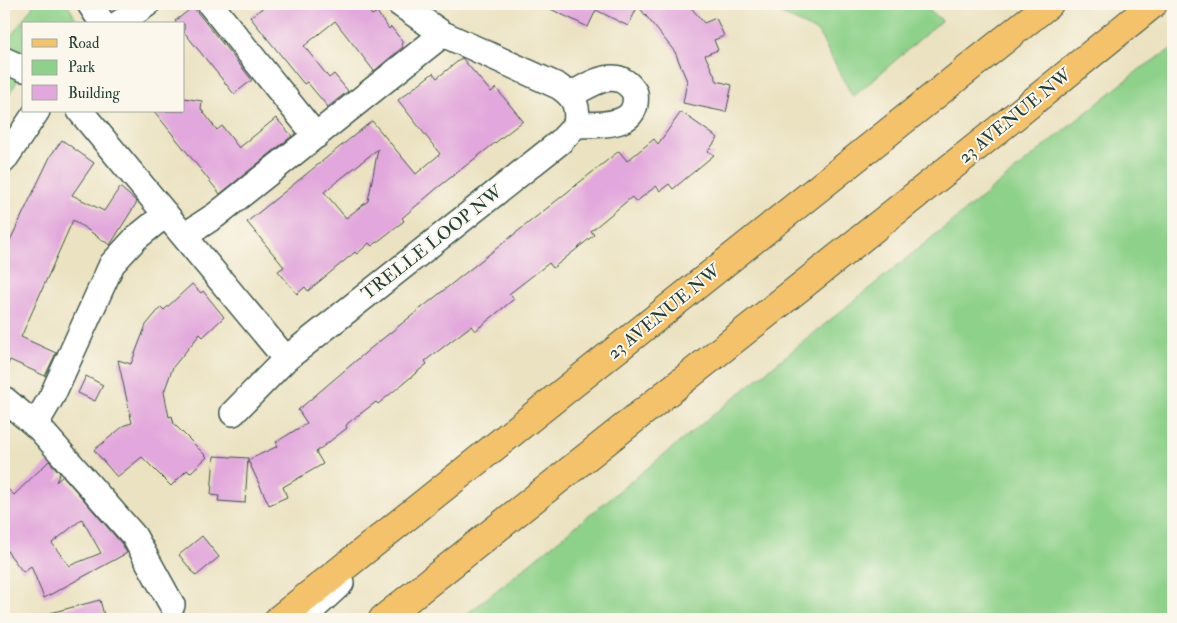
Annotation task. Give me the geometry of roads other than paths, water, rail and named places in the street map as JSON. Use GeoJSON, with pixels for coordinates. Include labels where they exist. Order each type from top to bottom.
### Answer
{"type":"FeatureCollection","features":[{"type":"Feature","properties":{"kind":"main road","name":"23 AVENUE NW"},"geometry":{"type":"LineString","coordinates":[[279,619],[1049,4]]}},
{"type":"Feature","properties":{"kind":"main road"},"geometry":{"type":"LineString","coordinates":[[1144,10],[1173,5]]}},
{"type":"Feature","properties":{"kind":"main road","name":"23 AVENUE NW"},"geometry":{"type":"LineString","coordinates":[[383,619],[1006,124],[1144,10]]}},
{"type":"Feature","properties":{"kind":"street"},"geometry":{"type":"LineString","coordinates":[[90,4],[102,22]]}},
{"type":"Feature","properties":{"kind":"street"},"geometry":{"type":"LineString","coordinates":[[121,22],[148,4]]}},
{"type":"Feature","properties":{"kind":"street"},"geometry":{"type":"LineString","coordinates":[[210,4],[316,136]]}},
{"type":"Feature","properties":{"kind":"street"},"geometry":{"type":"LineString","coordinates":[[400,4],[443,34],[558,86],[571,95],[576,106],[576,125],[610,124],[626,119],[635,107],[635,92],[626,81],[609,77],[571,95]]}},
{"type":"Feature","properties":{"kind":"street"},"geometry":{"type":"LineString","coordinates":[[184,236],[216,215],[443,34]]}},
{"type":"Feature","properties":{"kind":"street"},"geometry":{"type":"LineString","coordinates":[[4,60],[22,68]]}},
{"type":"Feature","properties":{"kind":"street"},"geometry":{"type":"LineString","coordinates":[[4,160],[36,112]]}},
{"type":"Feature","properties":{"kind":"street"},"geometry":{"type":"LineString","coordinates":[[81,112],[286,359]]}},
{"type":"Feature","properties":{"kind":"street","name":"TRELLE LOOP NW"},"geometry":{"type":"LineString","coordinates":[[233,413],[286,359],[560,142],[576,125]]}},
{"type":"Feature","properties":{"kind":"street"},"geometry":{"type":"LineString","coordinates":[[35,424],[52,396],[112,264],[136,238],[166,214]]}},
{"type":"Feature","properties":{"kind":"street"},"geometry":{"type":"LineString","coordinates":[[4,399],[35,424],[134,536],[172,605]]}},
{"type":"Feature","properties":{"kind":"street"},"geometry":{"type":"LineString","coordinates":[[302,619],[422,505]]}}]}
